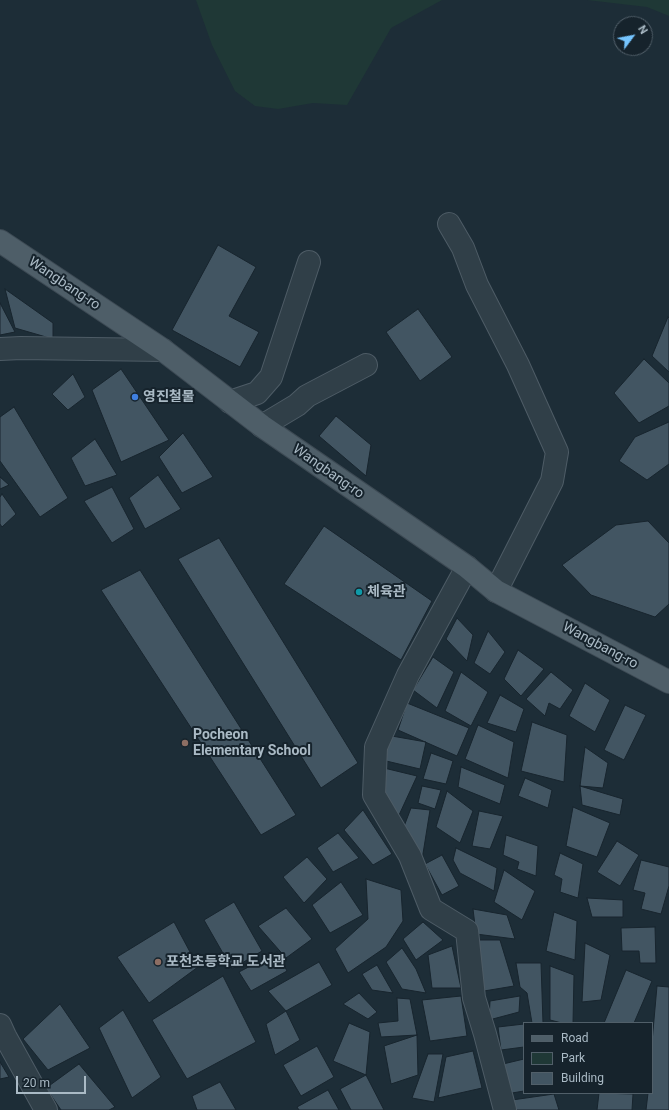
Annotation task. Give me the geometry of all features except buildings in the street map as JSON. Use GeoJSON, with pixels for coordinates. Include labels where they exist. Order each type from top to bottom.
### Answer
{"type":"FeatureCollection","features":[{"type":"Feature","properties":{"kind":"main road","name":"Wangbang-ro"},"geometry":{"type":"LineString","coordinates":[[0,240],[163,350],[262,426],[467,567],[496,591],[669,682]]}},
{"type":"Feature","properties":{"kind":"street"},"geometry":{"type":"LineString","coordinates":[[449,224],[463,248],[477,285],[518,365],[557,452],[552,481],[496,591]]}},
{"type":"Feature","properties":{"kind":"street"},"geometry":{"type":"LineString","coordinates":[[230,402],[257,393],[271,377],[309,262]]}},
{"type":"Feature","properties":{"kind":"street"},"geometry":{"type":"LineString","coordinates":[[0,349],[163,350]]}},
{"type":"Feature","properties":{"kind":"street"},"geometry":{"type":"LineString","coordinates":[[262,426],[296,405],[307,396],[366,365]]}},
{"type":"Feature","properties":{"kind":"street"},"geometry":{"type":"LineString","coordinates":[[467,567],[411,670],[376,747],[374,795],[410,856],[431,909],[467,931],[474,998],[505,1110]]}},
{"type":"Feature","properties":{"kind":"street"},"geometry":{"type":"LineString","coordinates":[[0,1025],[46,1110]]}},
{"type":"Feature","properties":{"kind":"green space"},"geometry":{"type":"Polygon","coordinates":[[[196,0],[442,0],[391,28],[347,105],[313,103],[278,109],[255,106],[235,91],[212,45],[196,0]]]}},
{"type":"Feature","properties":{"kind":"green space"},"geometry":{"type":"Polygon","coordinates":[[[587,0],[669,0],[669,16],[647,7],[587,0]]]}},
{"type":"Feature","properties":{"kind":"place","name":"영진철물"},"geometry":{"type":"Point","coordinates":[135,397]}},
{"type":"Feature","properties":{"kind":"place","name":"체육관"},"geometry":{"type":"Point","coordinates":[359,592]}},
{"type":"Feature","properties":{"kind":"place","name":"Pocheon Elementary School"},"geometry":{"type":"Point","coordinates":[185,743]}},
{"type":"Feature","properties":{"kind":"place","name":"포천초등학교 도서관"},"geometry":{"type":"Point","coordinates":[158,962]}}]}
